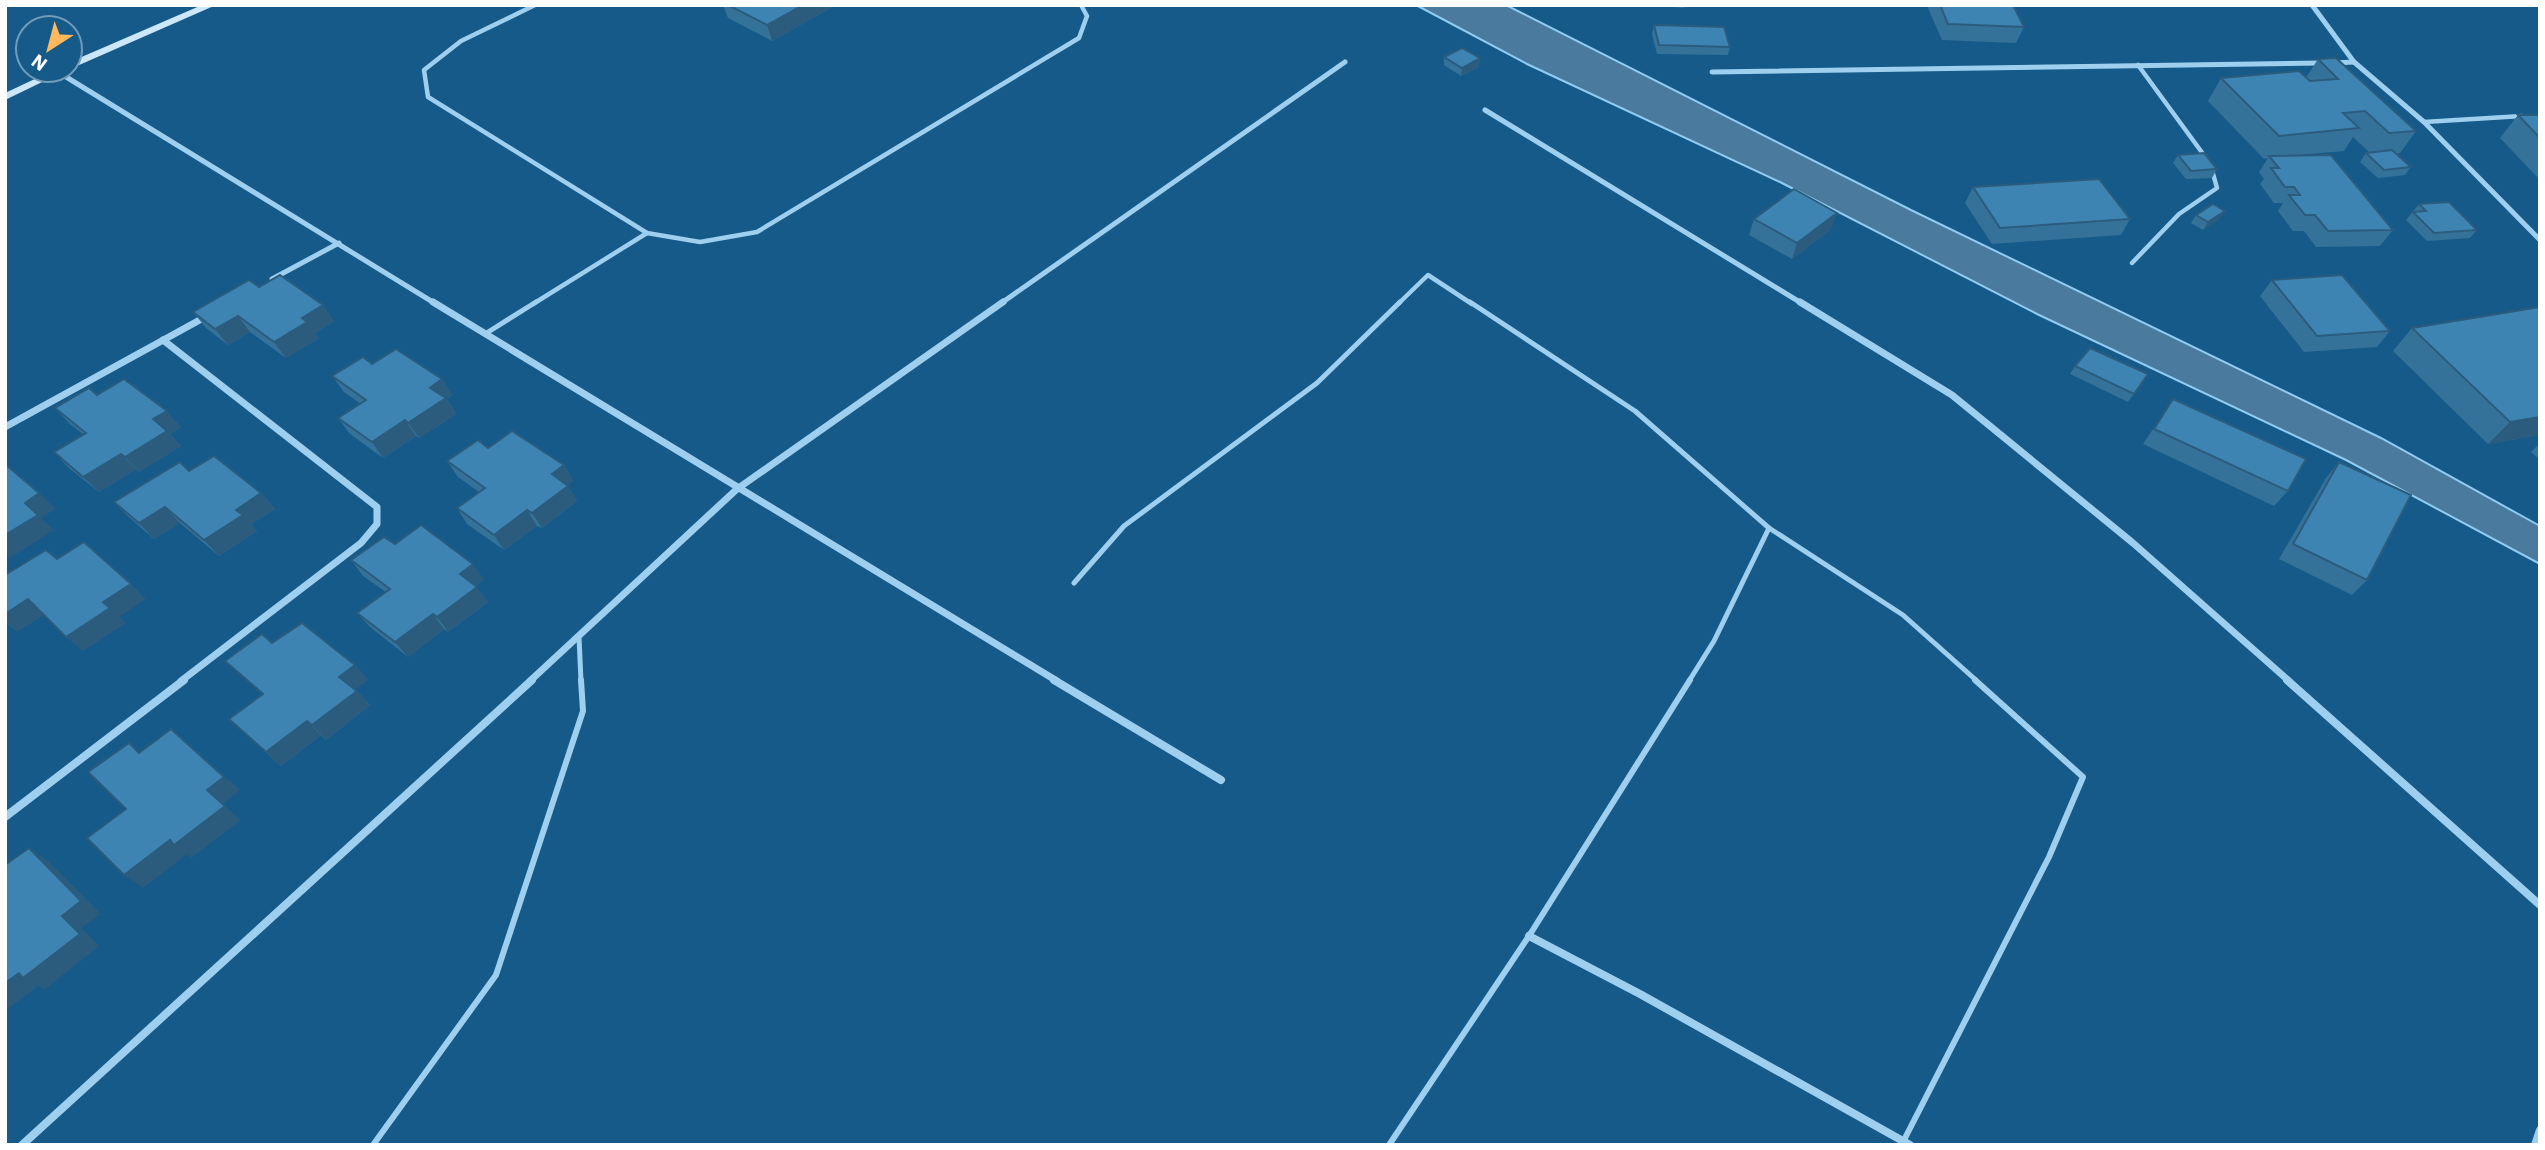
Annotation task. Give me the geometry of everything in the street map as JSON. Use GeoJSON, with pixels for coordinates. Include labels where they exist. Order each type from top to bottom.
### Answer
{"type":"FeatureCollection","features":[{"type":"Feature","properties":{"kind":"street"},"geometry":{"type":"LineString","coordinates":[[2312,5],[2354,62],[2424,122],[2540,240]]}},
{"type":"Feature","properties":{"kind":"street"},"geometry":{"type":"LineString","coordinates":[[84,60],[206,6]]}},
{"type":"Feature","properties":{"kind":"street"},"geometry":{"type":"LineString","coordinates":[[22,1145],[579,637],[737,489],[1345,62]]}},
{"type":"Feature","properties":{"kind":"street"},"geometry":{"type":"LineString","coordinates":[[1712,72],[2354,62]]}},
{"type":"Feature","properties":{"kind":"street"},"geometry":{"type":"LineString","coordinates":[[5,97],[32,84]]}},
{"type":"Feature","properties":{"kind":"street"},"geometry":{"type":"LineString","coordinates":[[81,84],[737,489],[1221,780]]}},
{"type":"Feature","properties":{"kind":"street"},"geometry":{"type":"LineString","coordinates":[[1485,110],[1952,395],[2133,543],[2540,905]]}},
{"type":"Feature","properties":{"kind":"street"},"geometry":{"type":"LineString","coordinates":[[269,281],[339,243]]}},
{"type":"Feature","properties":{"kind":"street"},"geometry":{"type":"LineString","coordinates":[[5,427],[210,314]]}},
{"type":"Feature","properties":{"kind":"street"},"geometry":{"type":"LineString","coordinates":[[5,817],[361,543],[377,524],[377,507],[163,340]]}},
{"type":"Feature","properties":{"kind":"street"},"geometry":{"type":"LineString","coordinates":[[1528,936],[1640,994],[1905,1143]]}},
{"type":"Feature","properties":{"kind":"street"},"geometry":{"type":"LineString","coordinates":[[2535,1145],[2540,1130]]}},
{"type":"Feature","properties":{"kind":"lane"},"geometry":{"type":"LineString","coordinates":[[534,5],[461,41],[424,70],[428,97],[647,233],[700,242],[757,232],[1079,38],[1087,16],[1081,5]]}},
{"type":"Feature","properties":{"kind":"lane"},"geometry":{"type":"LineString","coordinates":[[2132,263],[2179,214],[2217,188],[2211,164],[2138,65]]}},
{"type":"Feature","properties":{"kind":"lane"},"geometry":{"type":"LineString","coordinates":[[2424,122],[2527,116]]}},
{"type":"Feature","properties":{"kind":"lane"},"geometry":{"type":"LineString","coordinates":[[485,334],[647,233]]}},
{"type":"Feature","properties":{"kind":"lane"},"geometry":{"type":"LineString","coordinates":[[1074,583],[1124,526],[1317,383],[1428,275],[1635,411],[1769,528],[1903,615],[2083,777],[2049,857],[1905,1143]]}},
{"type":"Feature","properties":{"kind":"lane"},"geometry":{"type":"LineString","coordinates":[[1389,1145],[1528,936],[1714,641],[1769,528]]}},
{"type":"Feature","properties":{"kind":"lane"},"geometry":{"type":"LineString","coordinates":[[373,1145],[496,975],[583,711],[579,637]]}},
{"type":"Feature","properties":{"kind":"water"},"geometry":{"type":"Polygon","coordinates":[[[1416,5],[1506,5],[1911,210],[2381,438],[2540,526],[2540,564],[2346,460],[2037,314],[1780,182],[1527,64],[1416,5]]]}},
{"type":"Feature","properties":{"kind":"building"},"geometry":{"type":"Polygon","coordinates":[[[728,5],[803,5],[767,25],[728,5]]]}},
{"type":"Feature","properties":{"kind":"building"},"geometry":{"type":"Polygon","coordinates":[[[1940,5],[2013,5],[2024,27],[1948,24],[1940,5]]]}},
{"type":"Feature","properties":{"kind":"building"},"geometry":{"type":"Polygon","coordinates":[[[1654,25],[1724,27],[1730,47],[1659,45],[1654,25]]]}},
{"type":"Feature","properties":{"kind":"building"},"geometry":{"type":"Polygon","coordinates":[[[1462,48],[1480,58],[1462,68],[1444,57],[1462,48]]]}},
{"type":"Feature","properties":{"kind":"building"},"geometry":{"type":"Polygon","coordinates":[[[2336,58],[2416,131],[2389,133],[2365,111],[2343,113],[2359,128],[2279,136],[2221,78],[2299,71],[2310,81],[2338,79],[2318,59],[2336,58]]]}},
{"type":"Feature","properties":{"kind":"building"},"geometry":{"type":"Polygon","coordinates":[[[2518,115],[2540,115],[2540,138],[2518,115]]]}},
{"type":"Feature","properties":{"kind":"building"},"geometry":{"type":"Polygon","coordinates":[[[2392,150],[2411,167],[2384,170],[2366,153],[2392,150]]]}},
{"type":"Feature","properties":{"kind":"building"},"geometry":{"type":"Polygon","coordinates":[[[2204,153],[2217,169],[2191,171],[2178,155],[2204,153]]]}},
{"type":"Feature","properties":{"kind":"building"},"geometry":{"type":"Polygon","coordinates":[[[2331,155],[2393,230],[2328,231],[2315,215],[2305,215],[2289,195],[2300,195],[2294,187],[2285,187],[2271,168],[2279,168],[2269,156],[2331,155]]]}},
{"type":"Feature","properties":{"kind":"building"},"geometry":{"type":"Polygon","coordinates":[[[2099,179],[2130,219],[2000,228],[1973,187],[2099,179]]]}},
{"type":"Feature","properties":{"kind":"building"},"geometry":{"type":"Polygon","coordinates":[[[1794,189],[1837,213],[1797,243],[1754,219],[1794,189]]]}},
{"type":"Feature","properties":{"kind":"building"},"geometry":{"type":"Polygon","coordinates":[[[2449,202],[2477,230],[2434,233],[2413,212],[2426,211],[2419,204],[2449,202]]]}},
{"type":"Feature","properties":{"kind":"building"},"geometry":{"type":"Polygon","coordinates":[[[2213,204],[2225,211],[2208,222],[2196,215],[2213,204]]]}},
{"type":"Feature","properties":{"kind":"building"},"geometry":{"type":"Polygon","coordinates":[[[280,275],[323,305],[302,318],[307,322],[274,342],[238,316],[215,329],[193,312],[249,280],[259,287],[280,275]]]}},
{"type":"Feature","properties":{"kind":"building"},"geometry":{"type":"Polygon","coordinates":[[[2342,275],[2390,331],[2317,336],[2272,280],[2342,275]]]}},
{"type":"Feature","properties":{"kind":"building"},"geometry":{"type":"Polygon","coordinates":[[[2540,307],[2540,417],[2510,422],[2412,328],[2540,307]]]}},
{"type":"Feature","properties":{"kind":"building"},"geometry":{"type":"Polygon","coordinates":[[[2090,348],[2148,374],[2134,394],[2075,366],[2090,348]]]}},
{"type":"Feature","properties":{"kind":"building"},"geometry":{"type":"Polygon","coordinates":[[[396,349],[442,379],[430,388],[446,398],[372,442],[338,418],[366,400],[332,376],[363,357],[372,364],[396,349]]]}},
{"type":"Feature","properties":{"kind":"building"},"geometry":{"type":"Polygon","coordinates":[[[124,379],[167,411],[153,419],[167,431],[125,457],[121,454],[83,477],[54,452],[86,433],[55,408],[89,388],[97,395],[124,379]]]}},
{"type":"Feature","properties":{"kind":"building"},"geometry":{"type":"Polygon","coordinates":[[[2173,399],[2306,459],[2288,491],[2154,429],[2173,399]]]}},
{"type":"Feature","properties":{"kind":"building"},"geometry":{"type":"Polygon","coordinates":[[[512,431],[564,465],[552,474],[568,486],[532,513],[527,510],[494,535],[457,508],[485,488],[447,461],[478,440],[488,448],[512,431]]]}},
{"type":"Feature","properties":{"kind":"building"},"geometry":{"type":"Polygon","coordinates":[[[214,456],[261,493],[236,510],[243,515],[204,540],[165,507],[139,523],[114,502],[180,462],[189,471],[214,456]]]}},
{"type":"Feature","properties":{"kind":"building"},"geometry":{"type":"Polygon","coordinates":[[[2339,462],[2411,495],[2367,580],[2293,544],[2339,462]]]}},
{"type":"Feature","properties":{"kind":"building"},"geometry":{"type":"Polygon","coordinates":[[[5,464],[39,493],[25,503],[38,515],[5,535],[5,464]]]}},
{"type":"Feature","properties":{"kind":"building"},"geometry":{"type":"Polygon","coordinates":[[[421,525],[473,564],[460,574],[477,587],[437,617],[433,614],[395,642],[357,613],[390,589],[351,560],[384,537],[395,544],[421,525]]]}},
{"type":"Feature","properties":{"kind":"building"},"geometry":{"type":"Polygon","coordinates":[[[84,542],[131,584],[103,602],[110,608],[66,637],[28,599],[5,614],[5,575],[46,550],[57,559],[84,542]]]}},
{"type":"Feature","properties":{"kind":"building"},"geometry":{"type":"Polygon","coordinates":[[[302,623],[355,665],[339,677],[357,691],[312,725],[307,721],[266,752],[229,719],[263,694],[225,661],[262,634],[272,643],[302,623]]]}},
{"type":"Feature","properties":{"kind":"building"},"geometry":{"type":"Polygon","coordinates":[[[171,729],[224,777],[207,790],[225,806],[174,845],[170,840],[124,875],[87,838],[126,809],[88,772],[129,743],[139,753],[171,729]]]}},
{"type":"Feature","properties":{"kind":"building"},"geometry":{"type":"Polygon","coordinates":[[[29,848],[81,901],[62,916],[80,934],[23,978],[19,973],[5,983],[5,865],[29,848]]]}}]}
